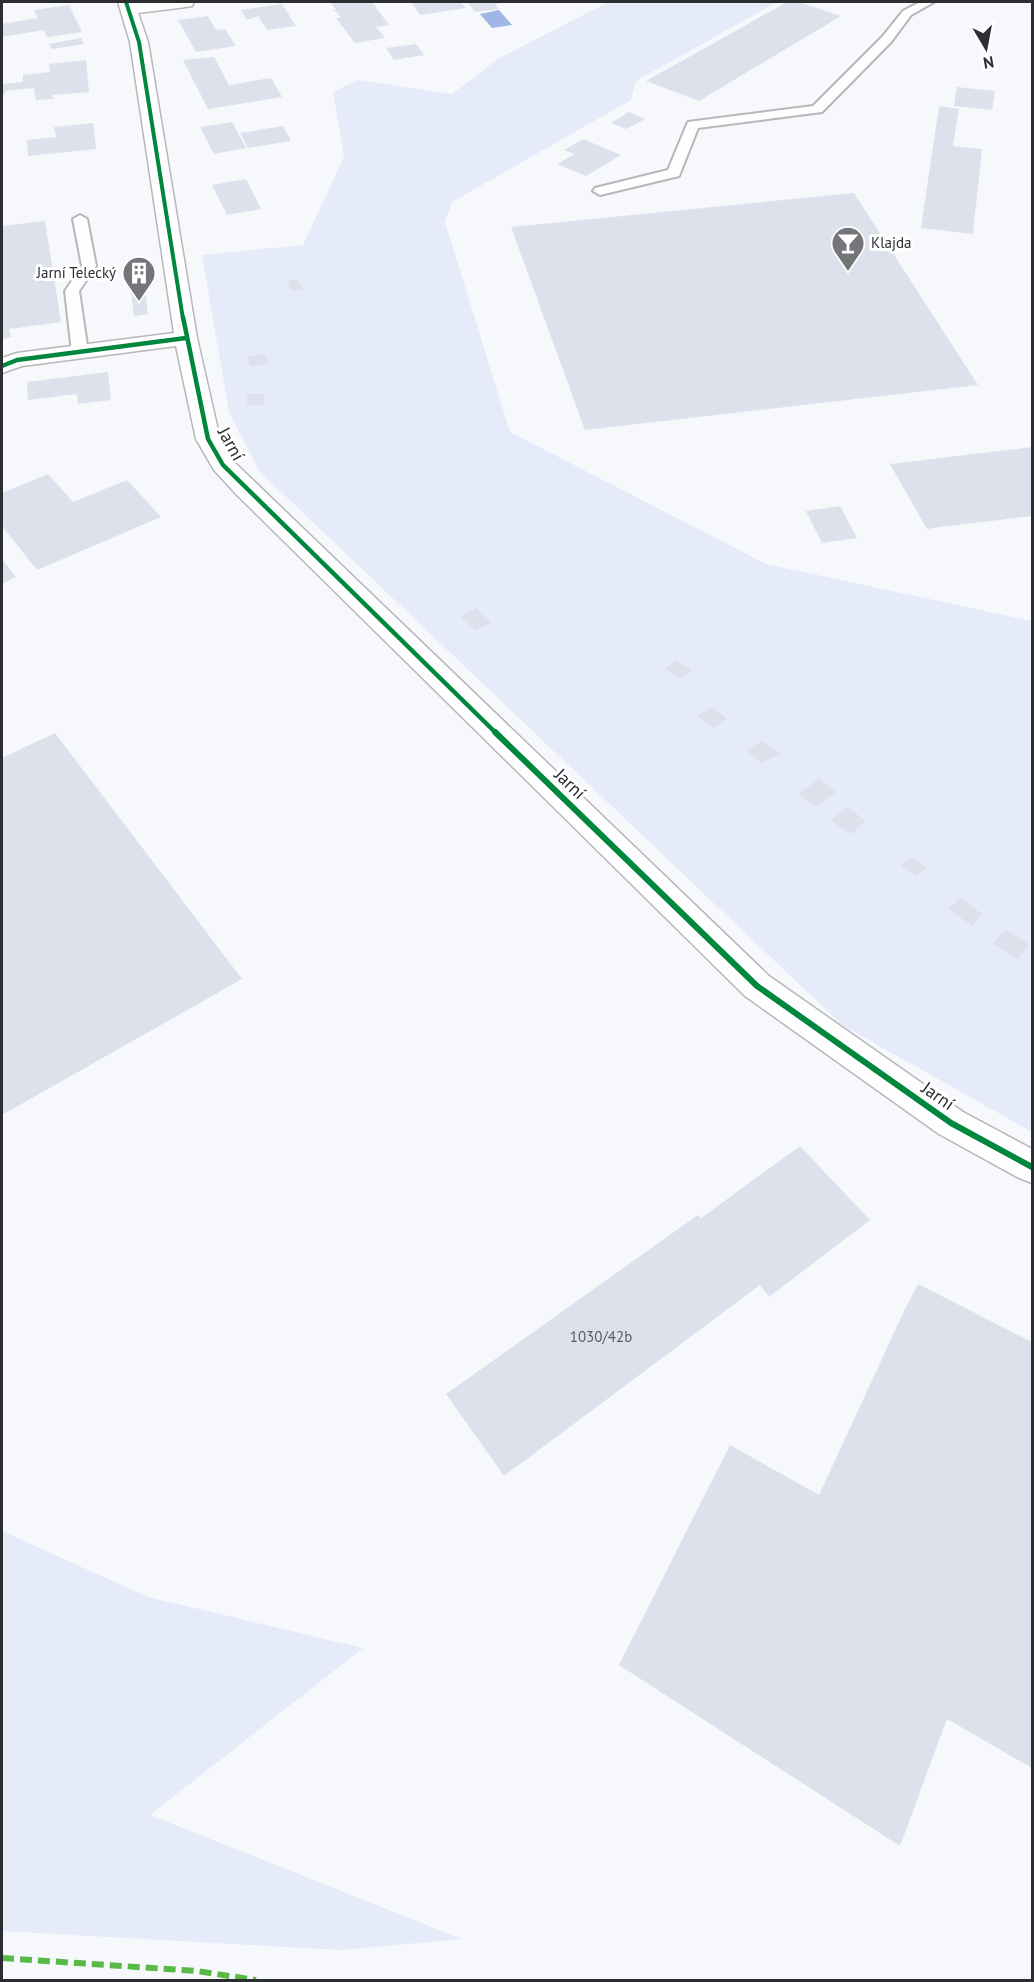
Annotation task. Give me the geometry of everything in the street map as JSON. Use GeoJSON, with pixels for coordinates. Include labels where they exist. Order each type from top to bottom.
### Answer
{"type":"FeatureCollection","features":[{"type":"Feature","properties":{"kind":"street"},"geometry":{"type":"LineString","coordinates":[[128,5],[186,2]]}},
{"type":"Feature","properties":{"kind":"street","name":"Jarní"},"geometry":{"type":"LineString","coordinates":[[128,5],[139,42],[186,338],[208,439],[223,465],[245,489],[757,986],[951,1123],[1032,1167]]}},
{"type":"Feature","properties":{"kind":"street"},"geometry":{"type":"LineString","coordinates":[[2,366],[17,360],[186,338]]}},
{"type":"Feature","properties":{"kind":"lane"},"geometry":{"type":"LineString","coordinates":[[600,191],[674,173],[693,125],[817,109],[886,39],[907,13],[928,2]]}},
{"type":"Feature","properties":{"kind":"lane"},"geometry":{"type":"LineString","coordinates":[[80,219],[89,266],[72,291],[80,352]]}},
{"type":"Feature","properties":{"kind":"shaded area"},"geometry":{"type":"Polygon","coordinates":[[[609,2],[777,2],[636,81],[631,100],[452,202],[445,222],[510,432],[766,564],[1032,621],[1032,1132],[842,1025],[259,471],[229,412],[202,255],[303,245],[344,157],[333,92],[358,80],[452,94],[499,58],[609,2]]]}},
{"type":"Feature","properties":{"kind":"shaded area"},"geometry":{"type":"Polygon","coordinates":[[[2,1531],[148,1597],[363,1648],[150,1815],[462,1939],[340,1950],[2,1931],[2,1531]]]}},
{"type":"Feature","properties":{"kind":"water"},"geometry":{"type":"Polygon","coordinates":[[[499,10],[512,25],[492,28],[480,14],[499,10]]]}},
{"type":"Feature","properties":{"kind":"building"},"geometry":{"type":"Polygon","coordinates":[[[330,2],[372,2],[389,25],[376,27],[385,38],[355,43],[336,18],[341,18],[337,12],[330,10],[336,10],[330,2]]]}},
{"type":"Feature","properties":{"kind":"building"},"geometry":{"type":"Polygon","coordinates":[[[411,2],[460,2],[466,8],[420,15],[411,2]]]}},
{"type":"Feature","properties":{"kind":"building"},"geometry":{"type":"Polygon","coordinates":[[[467,2],[503,3],[495,4],[499,9],[475,12],[467,2]]]}},
{"type":"Feature","properties":{"kind":"building"},"geometry":{"type":"Polygon","coordinates":[[[787,2],[799,2],[841,16],[699,101],[646,81],[787,2]]]}},
{"type":"Feature","properties":{"kind":"building"},"geometry":{"type":"Polygon","coordinates":[[[282,4],[296,26],[267,30],[258,16],[247,20],[241,10],[282,4]]]}},
{"type":"Feature","properties":{"kind":"building"},"geometry":{"type":"Polygon","coordinates":[[[69,5],[82,32],[47,37],[44,30],[2,37],[2,24],[38,18],[34,10],[69,5]]]}},
{"type":"Feature","properties":{"kind":"building"},"geometry":{"type":"Polygon","coordinates":[[[208,16],[216,30],[225,29],[236,46],[196,52],[178,20],[208,16]]]}},
{"type":"Feature","properties":{"kind":"building"},"geometry":{"type":"Polygon","coordinates":[[[81,38],[84,44],[52,49],[49,44],[81,38]]]}},
{"type":"Feature","properties":{"kind":"building"},"geometry":{"type":"Polygon","coordinates":[[[416,44],[424,55],[394,60],[386,48],[416,44]]]}},
{"type":"Feature","properties":{"kind":"building"},"geometry":{"type":"Polygon","coordinates":[[[214,57],[229,85],[271,78],[282,97],[208,109],[183,60],[214,57]]]}},
{"type":"Feature","properties":{"kind":"building"},"geometry":{"type":"Polygon","coordinates":[[[86,60],[89,92],[52,95],[53,99],[36,100],[34,88],[5,91],[6,94],[2,94],[2,84],[23,82],[23,75],[50,72],[49,64],[86,60]]]}},
{"type":"Feature","properties":{"kind":"building"},"geometry":{"type":"Polygon","coordinates":[[[957,87],[995,91],[992,110],[954,106],[957,87]]]}},
{"type":"Feature","properties":{"kind":"building"},"geometry":{"type":"Polygon","coordinates":[[[939,106],[959,109],[953,146],[982,149],[973,234],[921,228],[939,106]]]}},
{"type":"Feature","properties":{"kind":"building"},"geometry":{"type":"Polygon","coordinates":[[[629,112],[645,119],[626,129],[611,123],[629,112]]]}},
{"type":"Feature","properties":{"kind":"building"},"geometry":{"type":"Polygon","coordinates":[[[232,122],[246,148],[214,154],[200,127],[232,122]]]}},
{"type":"Feature","properties":{"kind":"building"},"geometry":{"type":"Polygon","coordinates":[[[93,123],[96,149],[28,156],[27,140],[56,137],[54,127],[93,123]]]}},
{"type":"Feature","properties":{"kind":"building"},"geometry":{"type":"Polygon","coordinates":[[[283,126],[291,141],[248,148],[240,133],[283,126]]]}},
{"type":"Feature","properties":{"kind":"building"},"geometry":{"type":"Polygon","coordinates":[[[583,139],[621,155],[586,176],[557,164],[574,154],[564,150],[583,139]]]}},
{"type":"Feature","properties":{"kind":"building"},"geometry":{"type":"Polygon","coordinates":[[[246,179],[261,209],[227,215],[212,185],[246,179]]]}},
{"type":"Feature","properties":{"kind":"building"},"geometry":{"type":"Polygon","coordinates":[[[854,193],[978,385],[585,430],[511,227],[854,193]]]}},
{"type":"Feature","properties":{"kind":"building"},"geometry":{"type":"Polygon","coordinates":[[[45,221],[61,322],[9,329],[11,337],[2,339],[2,226],[45,221]]]}},
{"type":"Feature","properties":{"kind":"building"},"geometry":{"type":"Polygon","coordinates":[[[298,279],[303,289],[292,291],[286,281],[298,279]]]}},
{"type":"Feature","properties":{"kind":"building","name":"Jarní Telecký"},"geometry":{"type":"Polygon","coordinates":[[[145,289],[148,314],[134,316],[131,290],[145,289]]]}},
{"type":"Feature","properties":{"kind":"building"},"geometry":{"type":"Polygon","coordinates":[[[265,354],[268,364],[250,366],[247,357],[265,354]]]}},
{"type":"Feature","properties":{"kind":"building"},"geometry":{"type":"Polygon","coordinates":[[[108,372],[111,400],[78,404],[77,394],[28,400],[27,382],[108,372]]]}},
{"type":"Feature","properties":{"kind":"building"},"geometry":{"type":"Polygon","coordinates":[[[247,394],[264,394],[264,405],[247,405],[247,394]]]}},
{"type":"Feature","properties":{"kind":"building"},"geometry":{"type":"Polygon","coordinates":[[[1032,447],[1032,516],[927,529],[890,464],[1032,447]]]}},
{"type":"Feature","properties":{"kind":"building"},"geometry":{"type":"Polygon","coordinates":[[[48,474],[73,502],[127,480],[161,517],[37,570],[2,526],[2,493],[48,474]]]}},
{"type":"Feature","properties":{"kind":"building"},"geometry":{"type":"Polygon","coordinates":[[[840,506],[857,538],[822,543],[806,511],[840,506]]]}},
{"type":"Feature","properties":{"kind":"building"},"geometry":{"type":"Polygon","coordinates":[[[2,559],[16,577],[2,584],[2,559]]]}},
{"type":"Feature","properties":{"kind":"building"},"geometry":{"type":"Polygon","coordinates":[[[476,608],[491,623],[475,630],[461,617],[476,608]]]}},
{"type":"Feature","properties":{"kind":"building"},"geometry":{"type":"Polygon","coordinates":[[[676,660],[692,670],[681,679],[665,669],[676,660]]]}},
{"type":"Feature","properties":{"kind":"building"},"geometry":{"type":"Polygon","coordinates":[[[712,707],[727,719],[713,728],[698,716],[712,707]]]}},
{"type":"Feature","properties":{"kind":"building"},"geometry":{"type":"Polygon","coordinates":[[[55,733],[242,979],[2,1115],[2,758],[55,733]]]}},
{"type":"Feature","properties":{"kind":"building"},"geometry":{"type":"Polygon","coordinates":[[[762,741],[781,753],[762,763],[746,750],[762,741]]]}},
{"type":"Feature","properties":{"kind":"building"},"geometry":{"type":"Polygon","coordinates":[[[819,779],[836,792],[815,807],[798,794],[819,779]]]}},
{"type":"Feature","properties":{"kind":"building"},"geometry":{"type":"Polygon","coordinates":[[[847,807],[866,821],[851,834],[830,820],[847,807]]]}},
{"type":"Feature","properties":{"kind":"building"},"geometry":{"type":"Polygon","coordinates":[[[912,857],[927,868],[915,876],[901,865],[912,857]]]}},
{"type":"Feature","properties":{"kind":"building"},"geometry":{"type":"Polygon","coordinates":[[[960,898],[982,914],[972,926],[948,909],[960,898]]]}},
{"type":"Feature","properties":{"kind":"building"},"geometry":{"type":"Polygon","coordinates":[[[1006,930],[1029,944],[1018,959],[993,944],[1006,930]]]}},
{"type":"Feature","properties":{"kind":"building"},"geometry":{"type":"Polygon","coordinates":[[[800,1146],[870,1220],[769,1297],[760,1285],[504,1476],[446,1394],[698,1215],[701,1218],[800,1146]]]}},
{"type":"Feature","properties":{"kind":"building"},"geometry":{"type":"Polygon","coordinates":[[[918,1284],[1032,1342],[1032,1768],[947,1719],[900,1846],[619,1665],[730,1445],[819,1495],[918,1284]]]}},
{"type":"Feature","properties":{"kind":"marked path"},"geometry":{"type":"LineString","coordinates":[[2,1958],[197,1971],[256,1980]]}},
{"type":"Feature","properties":{"kind":"cycle path"},"geometry":{"type":"LineString","coordinates":[[126,2],[139,42],[186,338],[208,439],[223,465],[245,489],[757,986],[951,1123],[1032,1167]]}},
{"type":"Feature","properties":{"kind":"cycle path"},"geometry":{"type":"LineString","coordinates":[[2,366],[17,360],[186,338]]}},
{"type":"Feature","properties":{"kind":"place","name":"Klajda"},"geometry":{"type":"Point","coordinates":[848,272]}},
{"type":"Feature","properties":{"kind":"place","name":"Jarní Telecký"},"geometry":{"type":"Point","coordinates":[139,302]}}]}
